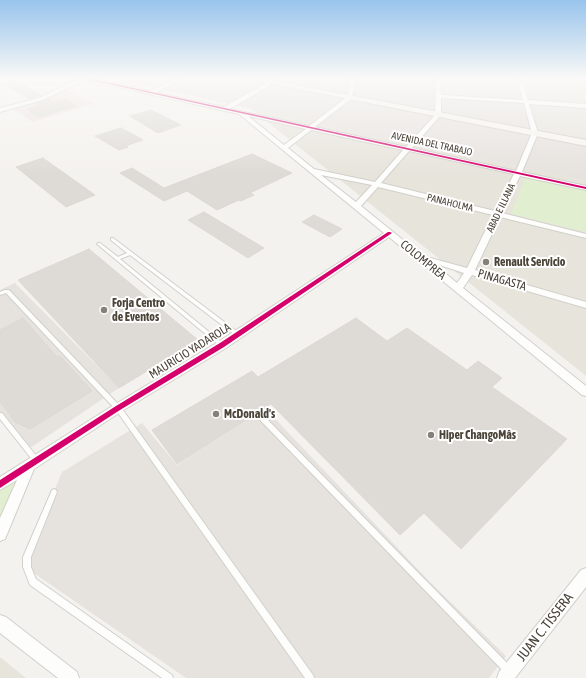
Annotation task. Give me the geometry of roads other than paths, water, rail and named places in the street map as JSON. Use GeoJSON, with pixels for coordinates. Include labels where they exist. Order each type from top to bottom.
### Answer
{"type":"FeatureCollection","features":[{"type":"Feature","properties":{"kind":"main road"},"geometry":{"type":"LineString","coordinates":[[415,111],[586,142]]}},
{"type":"Feature","properties":{"kind":"street","name":"AVENIDA DEL TRABAJO"},"geometry":{"type":"LineString","coordinates":[[232,111],[586,188]]}},
{"type":"Feature","properties":{"kind":"street"},"geometry":{"type":"LineString","coordinates":[[284,148],[333,111]]}},
{"type":"Feature","properties":{"kind":"street"},"geometry":{"type":"LineString","coordinates":[[357,206],[438,115],[438,111]]}},
{"type":"Feature","properties":{"kind":"street"},"geometry":{"type":"LineString","coordinates":[[529,111],[535,133]]}},
{"type":"Feature","properties":{"kind":"street","name":"COLOMPREA"},"geometry":{"type":"LineString","coordinates":[[241,113],[586,392]]}},
{"type":"Feature","properties":{"kind":"street","name":"ABAD E ILLANA"},"geometry":{"type":"LineString","coordinates":[[458,288],[470,271],[518,173],[535,133]]}},
{"type":"Feature","properties":{"kind":"street","name":"PANAHOLMA"},"geometry":{"type":"LineString","coordinates":[[313,171],[375,184],[586,236]]}},
{"type":"Feature","properties":{"kind":"street","name":"MAURICIO YADAROLA"},"geometry":{"type":"LineString","coordinates":[[0,484],[118,408],[222,345],[390,233]]}},
{"type":"Feature","properties":{"kind":"street","name":"PINAGASTA"},"geometry":{"type":"LineString","coordinates":[[418,256],[586,305]]}},
{"type":"Feature","properties":{"kind":"street"},"geometry":{"type":"LineString","coordinates":[[0,534],[33,462]]}},
{"type":"Feature","properties":{"kind":"street","name":"JUAN C. TISSERA"},"geometry":{"type":"LineString","coordinates":[[507,675],[586,575]]}},
{"type":"Feature","properties":{"kind":"street"},"geometry":{"type":"LineString","coordinates":[[0,623],[71,678]]}},
{"type":"Feature","properties":{"kind":"lane"},"geometry":{"type":"LineString","coordinates":[[112,239],[237,334]]}},
{"type":"Feature","properties":{"kind":"lane"},"geometry":{"type":"LineString","coordinates":[[99,244],[222,345]]}},
{"type":"Feature","properties":{"kind":"lane"},"geometry":{"type":"LineString","coordinates":[[117,259],[130,253]]}},
{"type":"Feature","properties":{"kind":"lane"},"geometry":{"type":"LineString","coordinates":[[0,294],[7,291],[118,408],[310,678]]}},
{"type":"Feature","properties":{"kind":"lane"},"geometry":{"type":"LineString","coordinates":[[0,415],[33,462]]}},
{"type":"Feature","properties":{"kind":"lane"},"geometry":{"type":"LineString","coordinates":[[263,419],[507,675]]}},
{"type":"Feature","properties":{"kind":"lane"},"geometry":{"type":"LineString","coordinates":[[54,492],[27,557],[27,568],[33,582],[168,678]]}},
{"type":"Feature","properties":{"kind":"place","name":"Renault Servicio"},"geometry":{"type":"Point","coordinates":[486,262]}},
{"type":"Feature","properties":{"kind":"place","name":"Forja Centro de Eventos"},"geometry":{"type":"Point","coordinates":[104,310]}},
{"type":"Feature","properties":{"kind":"place","name":"McDonald's"},"geometry":{"type":"Point","coordinates":[216,414]}},
{"type":"Feature","properties":{"kind":"place","name":"Hiper ChangoMâs"},"geometry":{"type":"Point","coordinates":[431,435]}}]}
